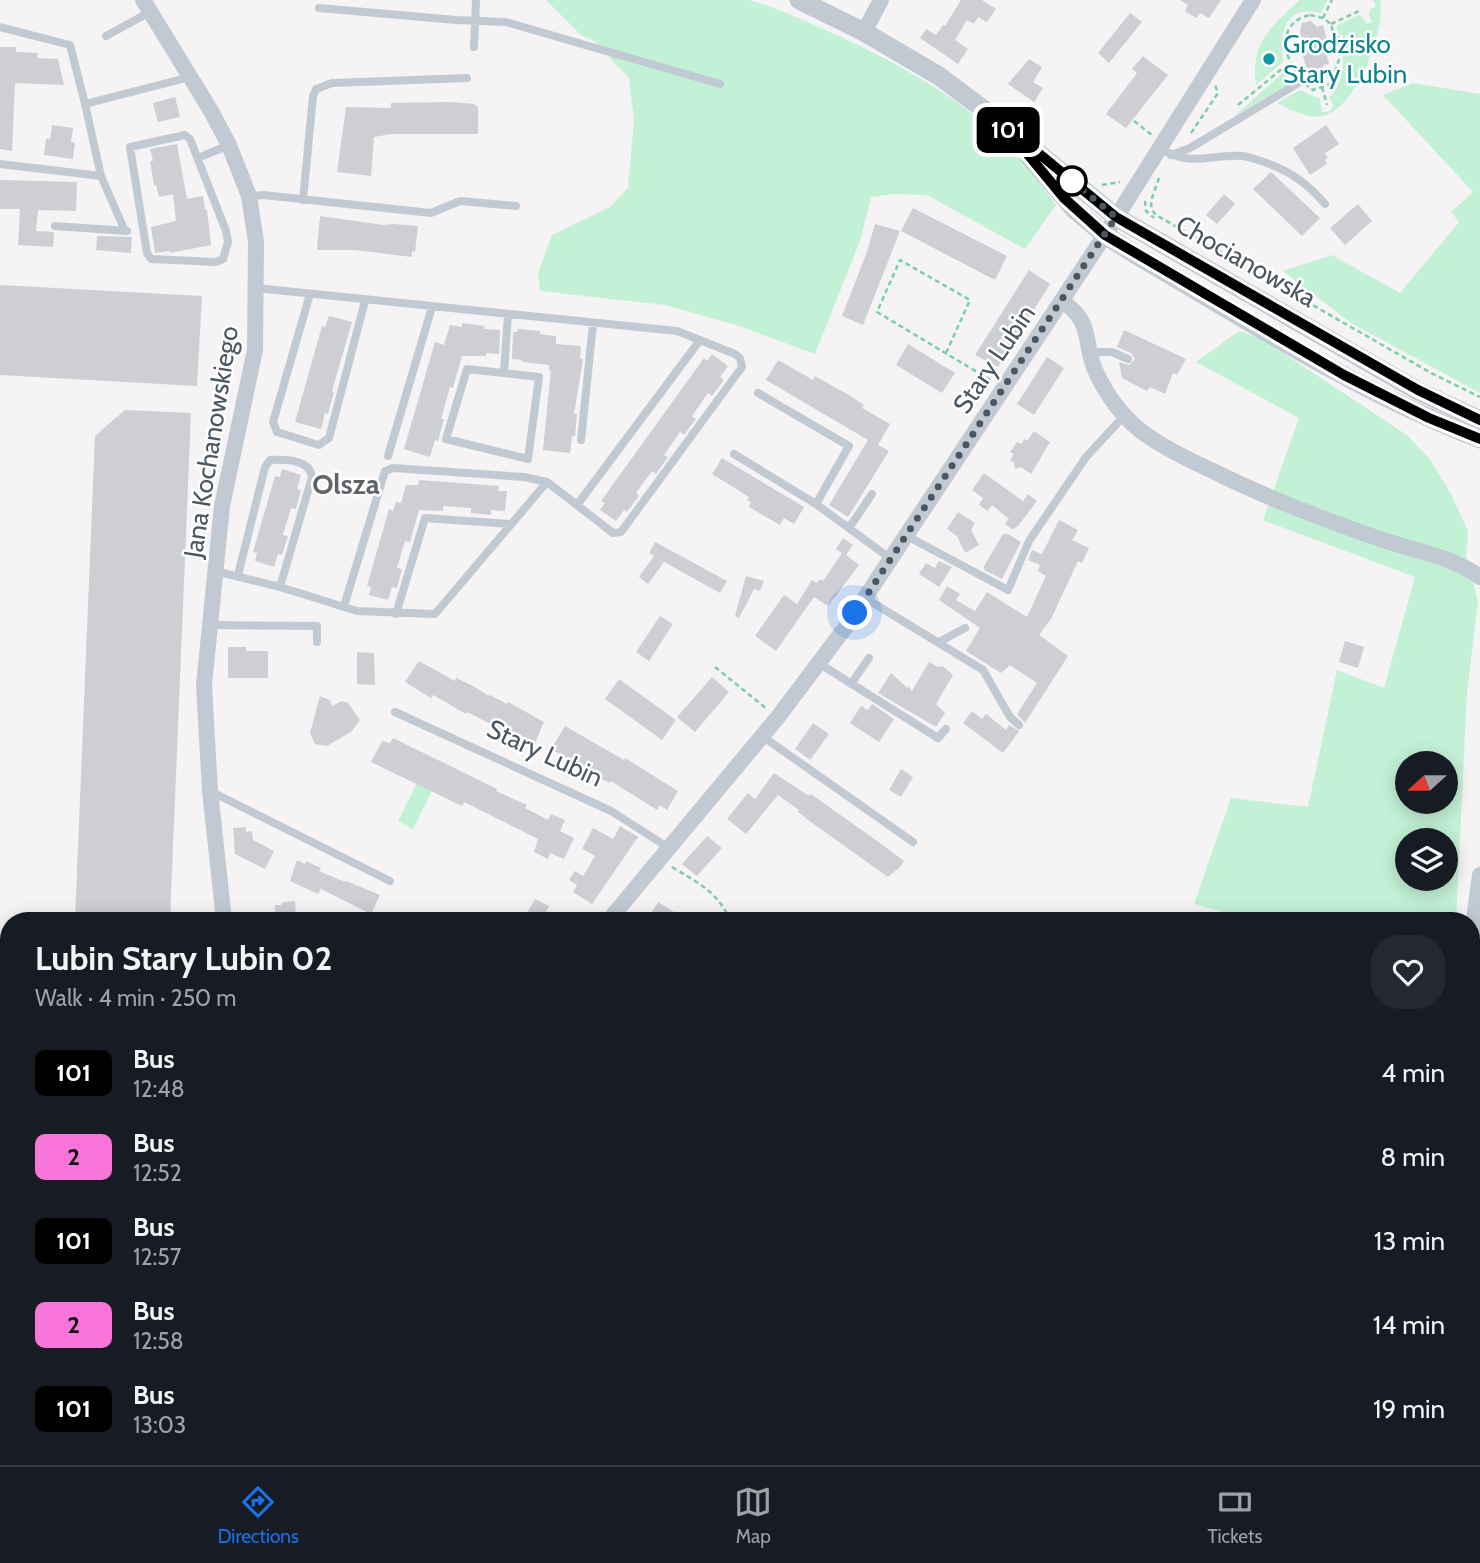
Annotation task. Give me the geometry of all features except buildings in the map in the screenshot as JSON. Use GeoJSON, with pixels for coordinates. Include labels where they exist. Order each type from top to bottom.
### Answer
{"type":"FeatureCollection","features":[{"type":"Feature","properties":{"kind":"street","name":"Chocianowska"},"geometry":{"type":"LineString","coordinates":[[800,0],[864,32],[939,76],[1003,124],[1116,217],[1418,390],[1479,419]]}},
{"type":"Feature","properties":{"kind":"street"},"geometry":{"type":"LineString","coordinates":[[864,32],[881,0]]}},
{"type":"Feature","properties":{"kind":"street","name":"Stary Lubin"},"geometry":{"type":"LineString","coordinates":[[617,912],[820,664],[1116,217],[1165,151],[1253,0]]}},
{"type":"Feature","properties":{"kind":"street","name":"Jana Kochanowskiego"},"geometry":{"type":"LineString","coordinates":[[146,6],[229,145],[248,197],[256,242],[255,350],[222,506],[205,685],[210,791],[223,912]]}},
{"type":"Feature","properties":{"kind":"street","name":"Chocianowska"},"geometry":{"type":"LineString","coordinates":[[1003,124],[1064,198],[1105,235],[1344,375],[1453,429],[1480,439]]}},
{"type":"Feature","properties":{"kind":"street"},"geometry":{"type":"LineString","coordinates":[[1062,301],[1079,315],[1096,370],[1124,416],[1147,436],[1263,496],[1386,541],[1445,559],[1480,577]]}},
{"type":"Feature","properties":{"kind":"street"},"geometry":{"type":"LineString","coordinates":[[1453,429],[1480,447]]}},
{"type":"Feature","properties":{"kind":"street"},"geometry":{"type":"LineString","coordinates":[[1475,912],[1480,875]]}},
{"type":"Feature","properties":{"kind":"lane"},"geometry":{"type":"LineString","coordinates":[[474,47],[476,0]]}},
{"type":"Feature","properties":{"kind":"lane"},"geometry":{"type":"LineString","coordinates":[[106,36],[146,6]]}},
{"type":"Feature","properties":{"kind":"lane"},"geometry":{"type":"LineString","coordinates":[[319,8],[506,22],[720,83]]}},
{"type":"Feature","properties":{"kind":"lane"},"geometry":{"type":"LineString","coordinates":[[0,27],[70,45],[101,176],[128,231],[55,226]]}},
{"type":"Feature","properties":{"kind":"lane"},"geometry":{"type":"LineString","coordinates":[[85,104],[190,77]]}},
{"type":"Feature","properties":{"kind":"lane"},"geometry":{"type":"LineString","coordinates":[[303,200],[313,96],[316,89],[331,83],[467,78]]}},
{"type":"Feature","properties":{"kind":"lane"},"geometry":{"type":"LineString","coordinates":[[1165,151],[1190,148],[1300,82]]}},
{"type":"Feature","properties":{"kind":"lane"},"geometry":{"type":"LineString","coordinates":[[185,135],[190,139],[198,158],[226,231],[228,242],[223,259],[216,262],[151,258],[147,253],[130,147],[185,135]]}},
{"type":"Feature","properties":{"kind":"lane"},"geometry":{"type":"LineString","coordinates":[[198,158],[229,145]]}},
{"type":"Feature","properties":{"kind":"lane"},"geometry":{"type":"LineString","coordinates":[[1165,151],[1189,160],[1245,156],[1284,169],[1308,185],[1325,204]]}},
{"type":"Feature","properties":{"kind":"lane"},"geometry":{"type":"LineString","coordinates":[[0,164],[101,176]]}},
{"type":"Feature","properties":{"kind":"lane"},"geometry":{"type":"LineString","coordinates":[[248,197],[263,195],[431,213],[460,201],[516,206]]}},
{"type":"Feature","properties":{"kind":"lane"},"geometry":{"type":"LineString","coordinates":[[257,288],[677,331],[740,358],[742,367],[621,532],[613,533],[547,482],[524,477],[393,468],[386,471],[344,606]]}},
{"type":"Feature","properties":{"kind":"lane"},"geometry":{"type":"LineString","coordinates":[[310,294],[273,422],[277,432],[318,445],[329,438],[365,300]]}},
{"type":"Feature","properties":{"kind":"lane"},"geometry":{"type":"LineString","coordinates":[[388,456],[432,307]]}},
{"type":"Feature","properties":{"kind":"lane"},"geometry":{"type":"LineString","coordinates":[[504,372],[508,315]]}},
{"type":"Feature","properties":{"kind":"lane"},"geometry":{"type":"LineString","coordinates":[[582,440],[593,324]]}},
{"type":"Feature","properties":{"kind":"lane"},"geometry":{"type":"LineString","coordinates":[[578,505],[700,340]]}},
{"type":"Feature","properties":{"kind":"lane"},"geometry":{"type":"LineString","coordinates":[[1090,352],[1112,352],[1128,359]]}},
{"type":"Feature","properties":{"kind":"lane"},"geometry":{"type":"LineString","coordinates":[[467,369],[504,372],[538,377],[528,459],[446,439],[467,369]]}},
{"type":"Feature","properties":{"kind":"lane"},"geometry":{"type":"LineString","coordinates":[[758,393],[849,446],[816,504]]}},
{"type":"Feature","properties":{"kind":"lane"},"geometry":{"type":"LineString","coordinates":[[907,536],[1008,590],[1029,541],[1086,457],[1124,416]]}},
{"type":"Feature","properties":{"kind":"lane"},"geometry":{"type":"LineString","coordinates":[[734,454],[816,504],[891,559]]}},
{"type":"Feature","properties":{"kind":"lane"},"geometry":{"type":"LineString","coordinates":[[237,575],[265,467],[270,460],[277,459],[305,464],[311,469],[312,477],[280,587]]}},
{"type":"Feature","properties":{"kind":"lane"},"geometry":{"type":"LineString","coordinates":[[215,571],[280,587],[357,611],[435,614],[547,482]]}},
{"type":"Feature","properties":{"kind":"lane"},"geometry":{"type":"LineString","coordinates":[[849,528],[872,494]]}},
{"type":"Feature","properties":{"kind":"lane"},"geometry":{"type":"LineString","coordinates":[[396,614],[425,518],[510,524]]}},
{"type":"Feature","properties":{"kind":"lane"},"geometry":{"type":"LineString","coordinates":[[865,598],[983,670],[1010,717],[1019,725]]}},
{"type":"Feature","properties":{"kind":"lane"},"geometry":{"type":"LineString","coordinates":[[210,625],[317,626],[317,642]]}},
{"type":"Feature","properties":{"kind":"lane"},"geometry":{"type":"LineString","coordinates":[[939,642],[965,628]]}},
{"type":"Feature","properties":{"kind":"lane"},"geometry":{"type":"LineString","coordinates":[[851,684],[869,658]]}},
{"type":"Feature","properties":{"kind":"lane"},"geometry":{"type":"LineString","coordinates":[[820,664],[938,738],[946,729]]}},
{"type":"Feature","properties":{"kind":"lane","name":"Stary Lubin"},"geometry":{"type":"LineString","coordinates":[[395,712],[611,811],[665,853]]}},
{"type":"Feature","properties":{"kind":"lane"},"geometry":{"type":"LineString","coordinates":[[762,736],[914,842]]}},
{"type":"Feature","properties":{"kind":"lane"},"geometry":{"type":"LineString","coordinates":[[210,791],[390,881]]}},
{"type":"Feature","properties":{"kind":"path"},"geometry":{"type":"LineString","coordinates":[[1323,18],[1332,0]]}},
{"type":"Feature","properties":{"kind":"path"},"geometry":{"type":"LineString","coordinates":[[1331,24],[1359,11]]}},
{"type":"Feature","properties":{"kind":"path"},"geometry":{"type":"LineString","coordinates":[[1310,15],[1323,18],[1331,24],[1340,56],[1331,84],[1313,90],[1300,82],[1289,63],[1286,41],[1291,24],[1298,17],[1310,15]]}},
{"type":"Feature","properties":{"kind":"path"},"geometry":{"type":"LineString","coordinates":[[1334,36],[1363,42]]}},
{"type":"Feature","properties":{"kind":"path"},"geometry":{"type":"LineString","coordinates":[[1214,80],[1218,93],[1185,143],[1165,151],[1163,168],[1150,205],[1152,211],[1419,367],[1480,397]]}},
{"type":"Feature","properties":{"kind":"path"},"geometry":{"type":"LineString","coordinates":[[1322,87],[1327,105]]}},
{"type":"Feature","properties":{"kind":"path"},"geometry":{"type":"LineString","coordinates":[[946,353],[970,300],[900,260],[877,312],[1003,388]]}},
{"type":"Feature","properties":{"kind":"path"},"geometry":{"type":"LineString","coordinates":[[715,667],[778,718]]}},
{"type":"Feature","properties":{"kind":"path"},"geometry":{"type":"LineString","coordinates":[[665,853],[710,890],[726,912]]}},
{"type":"Feature","properties":{"kind":"green space"},"geometry":{"type":"Polygon","coordinates":[[[546,0],[749,0],[782,11],[868,50],[948,96],[995,133],[1016,154],[1056,205],[1025,249],[927,195],[894,194],[871,197],[860,241],[815,354],[736,325],[665,305],[540,291],[538,273],[552,235],[610,207],[628,188],[634,121],[629,78],[594,41],[581,35],[546,0]]]}},
{"type":"Feature","properties":{"kind":"green space"},"geometry":{"type":"Polygon","coordinates":[[[1300,0],[1328,0],[1321,13],[1299,13],[1291,17],[1282,41],[1283,62],[1256,85],[1256,58],[1265,36],[1300,0]]]}},
{"type":"Feature","properties":{"kind":"green space"},"geometry":{"type":"Polygon","coordinates":[[[1373,0],[1380,0],[1381,13],[1374,48],[1358,84],[1347,99],[1335,110],[1317,117],[1299,113],[1277,103],[1300,90],[1320,99],[1322,112],[1332,109],[1333,104],[1329,98],[1334,93],[1342,71],[1340,40],[1362,45],[1366,49],[1372,44],[1369,37],[1362,39],[1338,34],[1336,26],[1358,15],[1363,17],[1366,24],[1372,22],[1369,14],[1376,6],[1373,0]]]}},
{"type":"Feature","properties":{"kind":"green space"},"geometry":{"type":"Polygon","coordinates":[[[1287,69],[1293,81],[1235,116],[1287,69]]]}},
{"type":"Feature","properties":{"kind":"green space"},"geometry":{"type":"Polygon","coordinates":[[[1413,83],[1480,94],[1480,393],[1351,323],[1283,271],[1332,255],[1400,293],[1459,222],[1451,212],[1473,192],[1383,95],[1413,83]]]}},
{"type":"Feature","properties":{"kind":"green space"},"geometry":{"type":"Polygon","coordinates":[[[1239,331],[1260,338],[1407,435],[1430,459],[1451,494],[1468,531],[1466,555],[1478,601],[1467,693],[1458,879],[1458,828],[1395,828],[1395,891],[1457,891],[1456,912],[1223,912],[1194,904],[1231,798],[1308,807],[1337,670],[1384,688],[1415,577],[1263,520],[1299,418],[1196,362],[1239,331]]]}},
{"type":"Feature","properties":{"kind":"green space"},"geometry":{"type":"Polygon","coordinates":[[[417,783],[432,791],[413,829],[398,821],[417,783]]]}},
{"type":"Feature","properties":{"kind":"bus line","name":"101"},"geometry":{"type":"LineString","coordinates":[[1480,420],[1418,390],[1116,217],[1003,124],[1075,210],[1105,235],[1344,375],[1405,407],[1480,439]]}},
{"type":"Feature","properties":{"kind":"place","name":"Grodzisko Stary Lubin"},"geometry":{"type":"Point","coordinates":[1269,59]}},
{"type":"Feature","properties":{"kind":"district","name":"Olsza"},"geometry":{"type":"Point","coordinates":[346,484]}},
{"type":"Feature","properties":{"kind":"route"},"geometry":{"type":"LineString","coordinates":[[855,613],[1116,217],[1072,181]]}}]}
